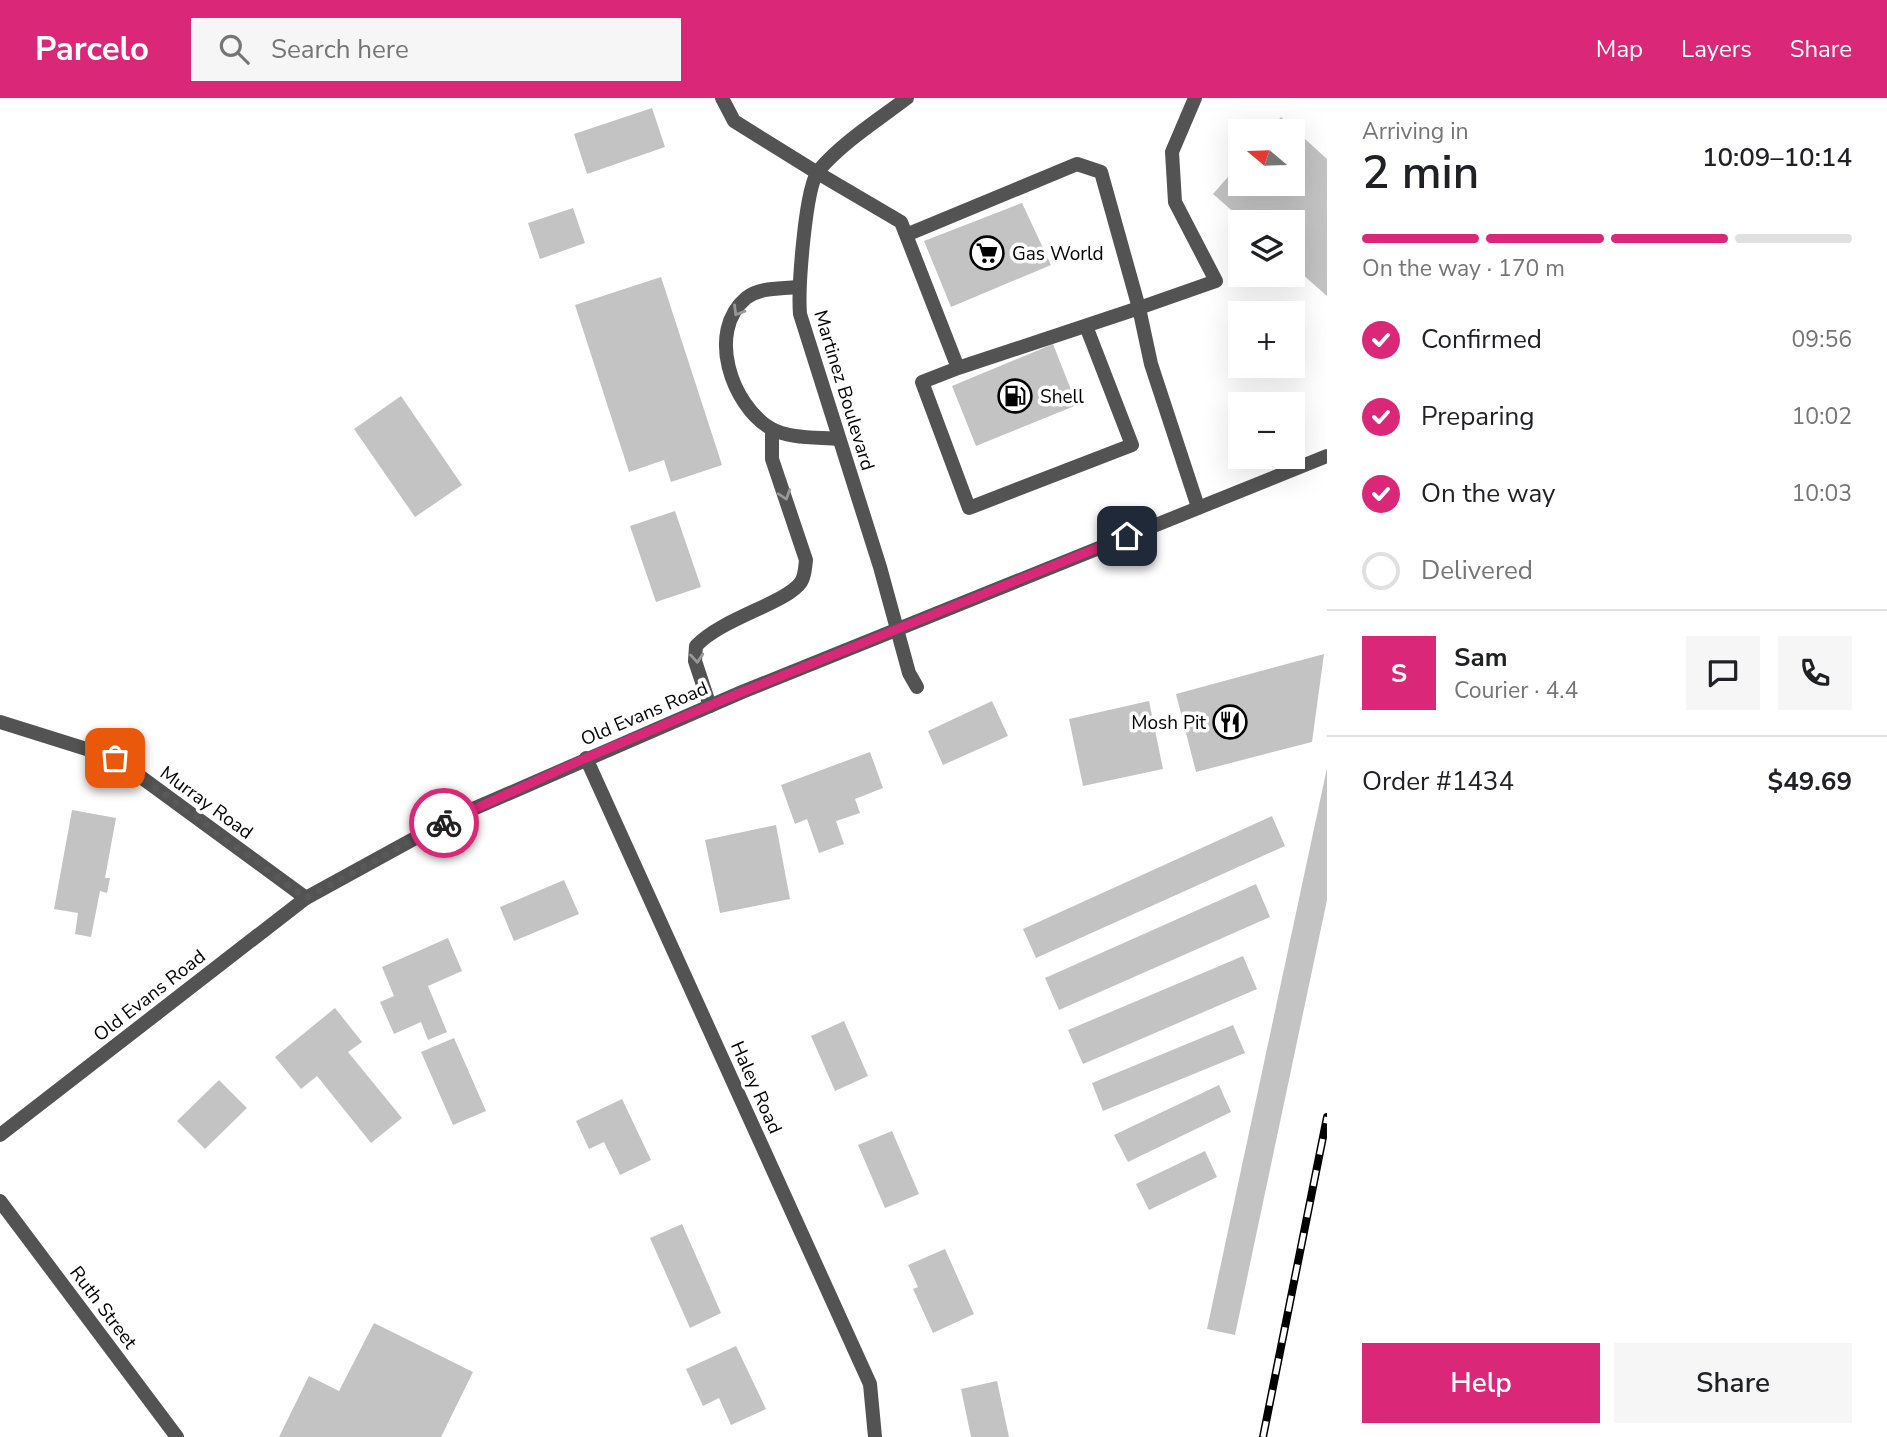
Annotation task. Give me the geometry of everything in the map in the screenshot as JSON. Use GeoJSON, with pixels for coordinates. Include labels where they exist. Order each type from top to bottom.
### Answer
{"type":"FeatureCollection","features":[{"type":"Feature","properties":{"kind":"street"},"geometry":{"type":"LineString","coordinates":[[722,98],[734,121],[901,222],[958,368]]}},
{"type":"Feature","properties":{"kind":"street"},"geometry":{"type":"LineString","coordinates":[[816,172],[862,131],[907,98]]}},
{"type":"Feature","properties":{"kind":"street"},"geometry":{"type":"LineString","coordinates":[[1086,326],[1132,445],[969,508],[922,382],[1216,281],[1175,202],[1172,152],[1195,98]]}},
{"type":"Feature","properties":{"kind":"street"},"geometry":{"type":"LineString","coordinates":[[906,235],[1077,164],[1101,172],[1139,309],[1151,364],[1198,508]]}},
{"type":"Feature","properties":{"kind":"street","name":"Martinez Boulevard"},"geometry":{"type":"LineString","coordinates":[[816,172],[800,257],[797,287],[800,314],[909,673],[917,687]]}},
{"type":"Feature","properties":{"kind":"street"},"geometry":{"type":"LineString","coordinates":[[797,287],[762,290],[746,299],[734,315],[729,330],[728,372],[738,396],[754,415],[772,429],[792,435],[839,439]]}},
{"type":"Feature","properties":{"kind":"street"},"geometry":{"type":"LineString","coordinates":[[710,706],[695,661],[696,646],[718,626],[788,593],[800,583],[805,571],[806,561],[772,459],[772,429]]}},
{"type":"Feature","properties":{"kind":"street","name":"Old Evans Road"},"geometry":{"type":"LineString","coordinates":[[0,1135],[306,898],[450,819],[586,758],[897,628],[1327,456]]}},
{"type":"Feature","properties":{"kind":"street","name":"Murray Road"},"geometry":{"type":"LineString","coordinates":[[0,722],[115,758],[306,898]]}},
{"type":"Feature","properties":{"kind":"street","name":"Haley Road"},"geometry":{"type":"LineString","coordinates":[[586,758],[870,1384],[875,1437]]}},
{"type":"Feature","properties":{"kind":"street","name":"Ruth Street"},"geometry":{"type":"LineString","coordinates":[[0,1201],[177,1437]]}},
{"type":"Feature","properties":{"kind":"building"},"geometry":{"type":"Polygon","coordinates":[[[652,108],[665,147],[587,174],[574,134],[652,108]]]}},
{"type":"Feature","properties":{"kind":"building"},"geometry":{"type":"Polygon","coordinates":[[[1306,140],[1327,159],[1327,296],[1305,277],[1305,210],[1231,210],[1213,194],[1228,177],[1228,196],[1306,196],[1306,140]]]}},
{"type":"Feature","properties":{"kind":"building","name":"Gas World"},"geometry":{"type":"Polygon","coordinates":[[[1022,203],[1051,265],[951,307],[924,241],[1022,203]]]}},
{"type":"Feature","properties":{"kind":"building"},"geometry":{"type":"Polygon","coordinates":[[[573,208],[585,243],[540,259],[528,223],[573,208]]]}},
{"type":"Feature","properties":{"kind":"building"},"geometry":{"type":"Polygon","coordinates":[[[661,277],[722,465],[671,482],[664,460],[629,472],[575,305],[661,277]]]}},
{"type":"Feature","properties":{"kind":"building","name":"Shell"},"geometry":{"type":"Polygon","coordinates":[[[1053,344],[1077,405],[976,446],[952,386],[1053,344]]]}},
{"type":"Feature","properties":{"kind":"building"},"geometry":{"type":"Polygon","coordinates":[[[401,396],[462,485],[415,517],[354,429],[401,396]]]}},
{"type":"Feature","properties":{"kind":"building"},"geometry":{"type":"Polygon","coordinates":[[[675,511],[701,587],[656,602],[630,526],[675,511]]]}},
{"type":"Feature","properties":{"kind":"building"},"geometry":{"type":"Polygon","coordinates":[[[1324,654],[1312,742],[1196,772],[1176,694],[1324,654]]]}},
{"type":"Feature","properties":{"kind":"building"},"geometry":{"type":"Polygon","coordinates":[[[992,701],[1008,736],[943,765],[928,731],[992,701]]]}},
{"type":"Feature","properties":{"kind":"building"},"geometry":{"type":"Polygon","coordinates":[[[1149,701],[1163,769],[1083,786],[1069,719],[1149,701]]]}},
{"type":"Feature","properties":{"kind":"building"},"geometry":{"type":"Polygon","coordinates":[[[870,752],[883,788],[855,799],[860,813],[836,821],[844,844],[819,853],[807,819],[795,824],[781,785],[870,752]]]}},
{"type":"Feature","properties":{"kind":"building"},"geometry":{"type":"Polygon","coordinates":[[[1327,768],[1327,900],[1235,1335],[1207,1329],[1327,768]]]}},
{"type":"Feature","properties":{"kind":"building"},"geometry":{"type":"Polygon","coordinates":[[[72,810],[116,818],[105,878],[110,878],[107,893],[100,891],[91,937],[75,934],[78,913],[54,909],[72,810]]]}},
{"type":"Feature","properties":{"kind":"building"},"geometry":{"type":"Polygon","coordinates":[[[1272,816],[1285,846],[1036,958],[1023,929],[1272,816]]]}},
{"type":"Feature","properties":{"kind":"building"},"geometry":{"type":"Polygon","coordinates":[[[776,825],[790,899],[720,913],[705,840],[776,825]]]}},
{"type":"Feature","properties":{"kind":"building"},"geometry":{"type":"Polygon","coordinates":[[[564,880],[579,914],[514,941],[500,907],[564,880]]]}},
{"type":"Feature","properties":{"kind":"building"},"geometry":{"type":"Polygon","coordinates":[[[1256,884],[1270,917],[1059,1010],[1045,978],[1256,884]]]}},
{"type":"Feature","properties":{"kind":"building"},"geometry":{"type":"Polygon","coordinates":[[[448,938],[462,971],[428,986],[447,1032],[428,1040],[421,1022],[394,1034],[380,1002],[394,996],[382,967],[448,938]]]}},
{"type":"Feature","properties":{"kind":"building"},"geometry":{"type":"Polygon","coordinates":[[[1243,956],[1257,989],[1083,1064],[1068,1030],[1243,956]]]}},
{"type":"Feature","properties":{"kind":"building"},"geometry":{"type":"Polygon","coordinates":[[[335,1008],[362,1042],[348,1052],[402,1118],[371,1143],[317,1076],[301,1089],[275,1057],[335,1008]]]}},
{"type":"Feature","properties":{"kind":"building"},"geometry":{"type":"Polygon","coordinates":[[[844,1021],[868,1076],[835,1091],[811,1036],[844,1021]]]}},
{"type":"Feature","properties":{"kind":"building"},"geometry":{"type":"Polygon","coordinates":[[[1233,1025],[1245,1053],[1103,1111],[1092,1083],[1233,1025]]]}},
{"type":"Feature","properties":{"kind":"building"},"geometry":{"type":"Polygon","coordinates":[[[454,1038],[486,1111],[453,1125],[421,1052],[454,1038]]]}},
{"type":"Feature","properties":{"kind":"building"},"geometry":{"type":"Polygon","coordinates":[[[219,1080],[247,1108],[205,1149],[177,1121],[219,1080]]]}},
{"type":"Feature","properties":{"kind":"building"},"geometry":{"type":"Polygon","coordinates":[[[1219,1085],[1231,1112],[1128,1162],[1114,1135],[1219,1085]]]}},
{"type":"Feature","properties":{"kind":"building"},"geometry":{"type":"Polygon","coordinates":[[[622,1099],[651,1160],[620,1175],[604,1142],[589,1149],[576,1121],[622,1099]]]}},
{"type":"Feature","properties":{"kind":"building"},"geometry":{"type":"Polygon","coordinates":[[[892,1131],[919,1194],[885,1208],[858,1145],[892,1131]]]}},
{"type":"Feature","properties":{"kind":"building"},"geometry":{"type":"Polygon","coordinates":[[[1205,1151],[1217,1177],[1149,1210],[1136,1184],[1205,1151]]]}},
{"type":"Feature","properties":{"kind":"building"},"geometry":{"type":"Polygon","coordinates":[[[682,1224],[721,1313],[690,1328],[650,1238],[682,1224]]]}},
{"type":"Feature","properties":{"kind":"building"},"geometry":{"type":"Polygon","coordinates":[[[945,1249],[974,1314],[933,1333],[913,1289],[918,1287],[908,1265],[945,1249]]]}},
{"type":"Feature","properties":{"kind":"building"},"geometry":{"type":"Polygon","coordinates":[[[374,1323],[473,1372],[441,1437],[279,1437],[309,1376],[339,1391],[374,1323]]]}},
{"type":"Feature","properties":{"kind":"building"},"geometry":{"type":"Polygon","coordinates":[[[736,1346],[766,1409],[731,1425],[719,1398],[703,1406],[686,1369],[736,1346]]]}},
{"type":"Feature","properties":{"kind":"building"},"geometry":{"type":"Polygon","coordinates":[[[997,1381],[1009,1437],[971,1437],[961,1389],[997,1381]]]}},
{"type":"Feature","properties":{"kind":"railway"},"geometry":{"type":"LineString","coordinates":[[1263,1437],[1327,1117]]}},
{"type":"Feature","properties":{"kind":"way so far"},"geometry":{"type":"LineString","coordinates":[[115,758],[306,898],[444,823]]}},
{"type":"Feature","properties":{"kind":"place","name":"Gas World"},"geometry":{"type":"Point","coordinates":[987,253]}},
{"type":"Feature","properties":{"kind":"place","name":"Shell"},"geometry":{"type":"Point","coordinates":[1015,396]}},
{"type":"Feature","properties":{"kind":"place","name":"Mosh Pit"},"geometry":{"type":"Point","coordinates":[1230,722]}},
{"type":"Feature","properties":{"kind":"route"},"geometry":{"type":"LineString","coordinates":[[444,823],[586,758],[742,692],[1127,536]]}}]}
